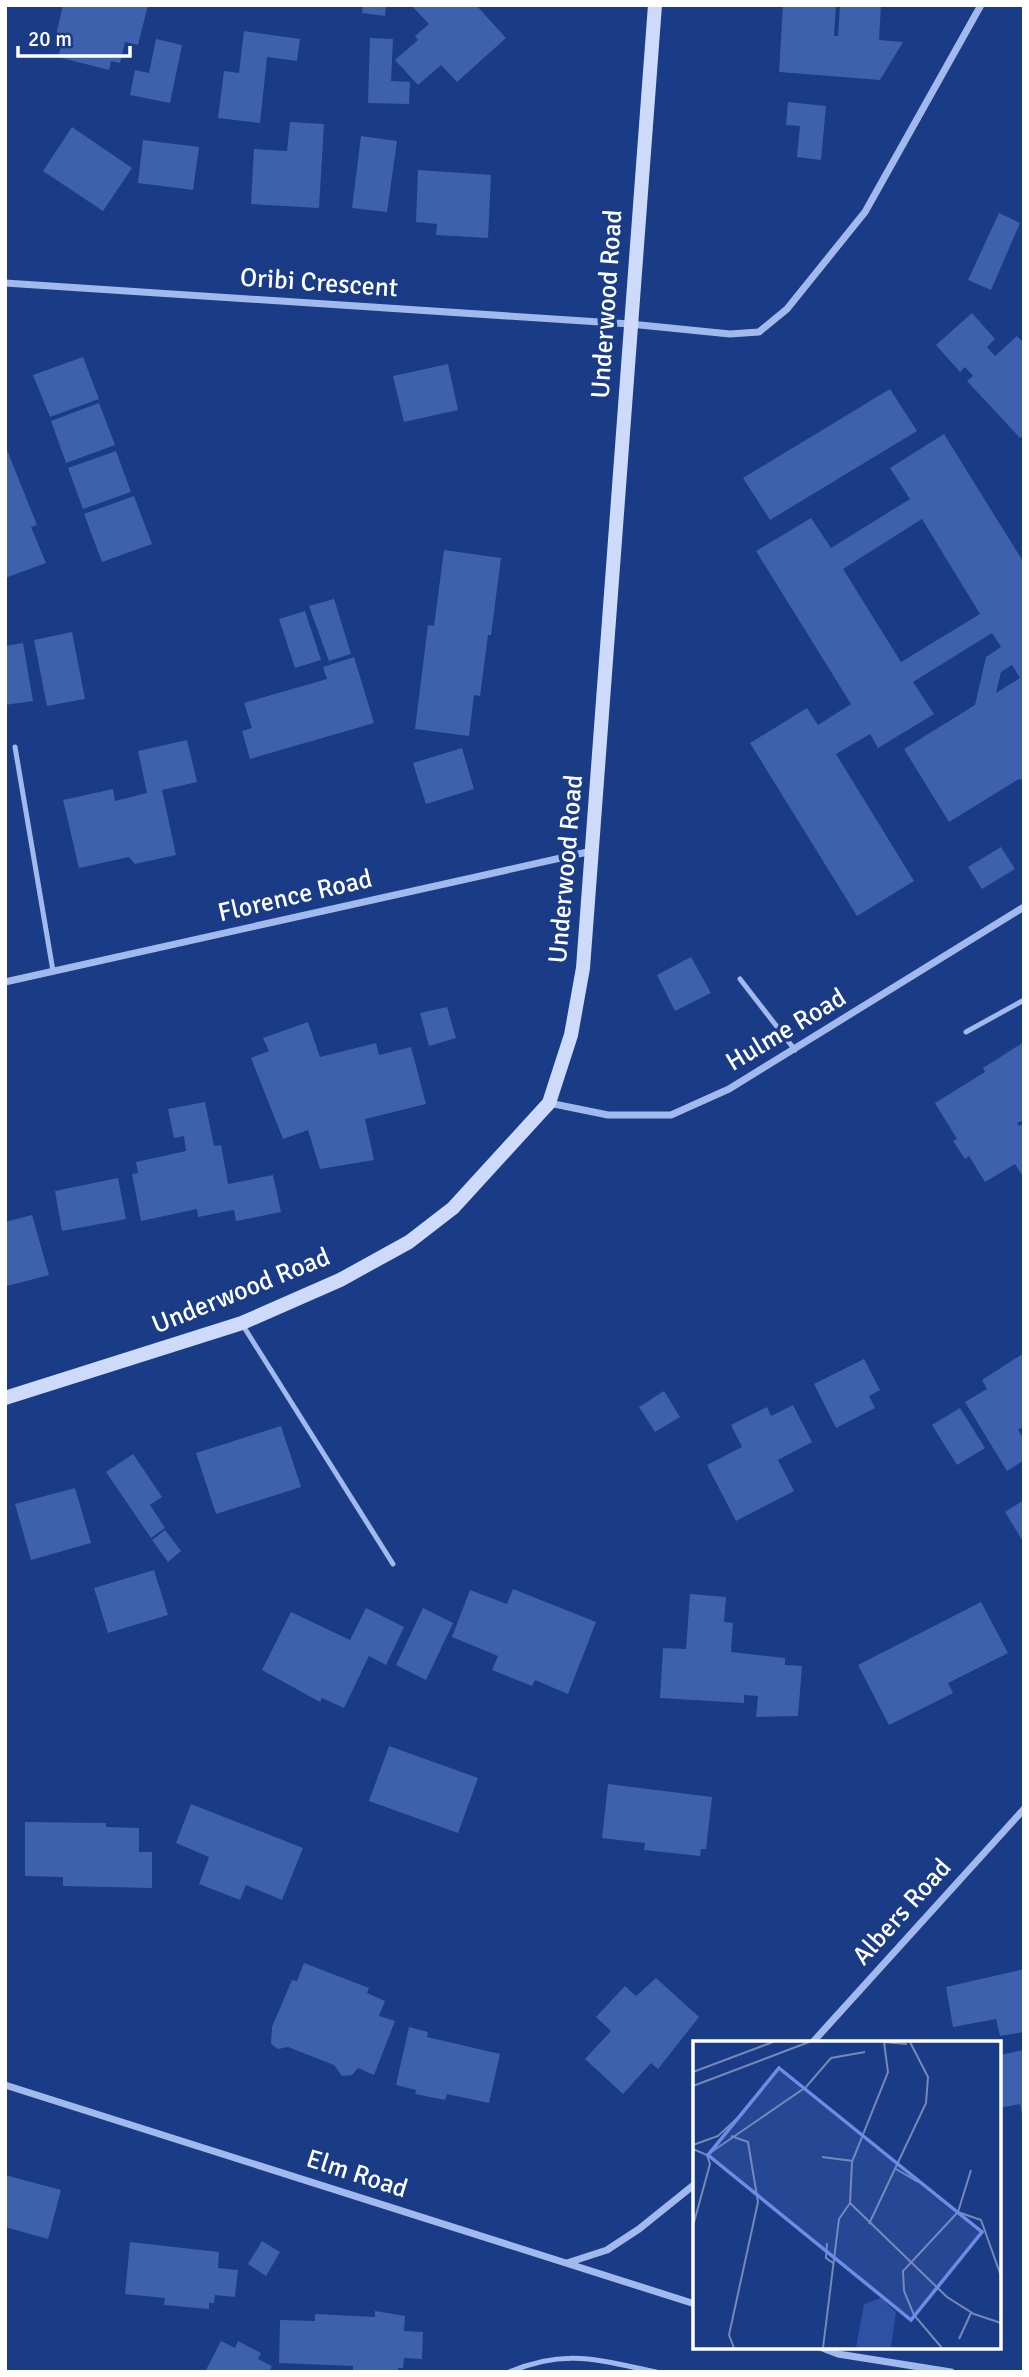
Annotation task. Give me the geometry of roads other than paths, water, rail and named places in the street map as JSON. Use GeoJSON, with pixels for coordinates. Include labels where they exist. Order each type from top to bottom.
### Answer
{"type":"FeatureCollection","features":[{"type":"Feature","properties":{"kind":"main road","name":"Underwood Road"},"geometry":{"type":"LineString","coordinates":[[5,1398],[242,1323],[340,1280],[409,1242],[453,1208],[549,1103],[571,1035],[583,968],[629,324],[655,5]]}},
{"type":"Feature","properties":{"kind":"street","name":"Oribi Crescent"},"geometry":{"type":"LineString","coordinates":[[5,283],[629,324],[730,334],[759,332],[787,309],[865,212],[981,5]]}},
{"type":"Feature","properties":{"kind":"street","name":"Florence Road"},"geometry":{"type":"LineString","coordinates":[[5,982],[593,850]]}},
{"type":"Feature","properties":{"kind":"street","name":"Hulme Road"},"geometry":{"type":"LineString","coordinates":[[549,1103],[608,1115],[671,1115],[729,1089],[1024,907]]}},
{"type":"Feature","properties":{"kind":"street","name":"Albers Road"},"geometry":{"type":"LineString","coordinates":[[814,2041],[1024,1809]]}},
{"type":"Feature","properties":{"kind":"street","name":"Elm Road"},"geometry":{"type":"LineString","coordinates":[[5,2085],[693,2303]]}},
{"type":"Feature","properties":{"kind":"street"},"geometry":{"type":"LineString","coordinates":[[567,2263],[607,2250],[639,2230],[693,2186]]}},
{"type":"Feature","properties":{"kind":"street"},"geometry":{"type":"LineString","coordinates":[[825,2349],[838,2354],[951,2372]]}},
{"type":"Feature","properties":{"kind":"lane"},"geometry":{"type":"LineString","coordinates":[[15,747],[53,971]]}},
{"type":"Feature","properties":{"kind":"lane"},"geometry":{"type":"LineString","coordinates":[[740,978],[795,1050]]}},
{"type":"Feature","properties":{"kind":"lane"},"geometry":{"type":"LineString","coordinates":[[966,1032],[1024,1000]]}},
{"type":"Feature","properties":{"kind":"lane"},"geometry":{"type":"LineString","coordinates":[[242,1323],[393,1564]]}},
{"type":"Feature","properties":{"kind":"lane"},"geometry":{"type":"LineString","coordinates":[[509,2372],[556,2356],[589,2358],[656,2372]]}}]}
